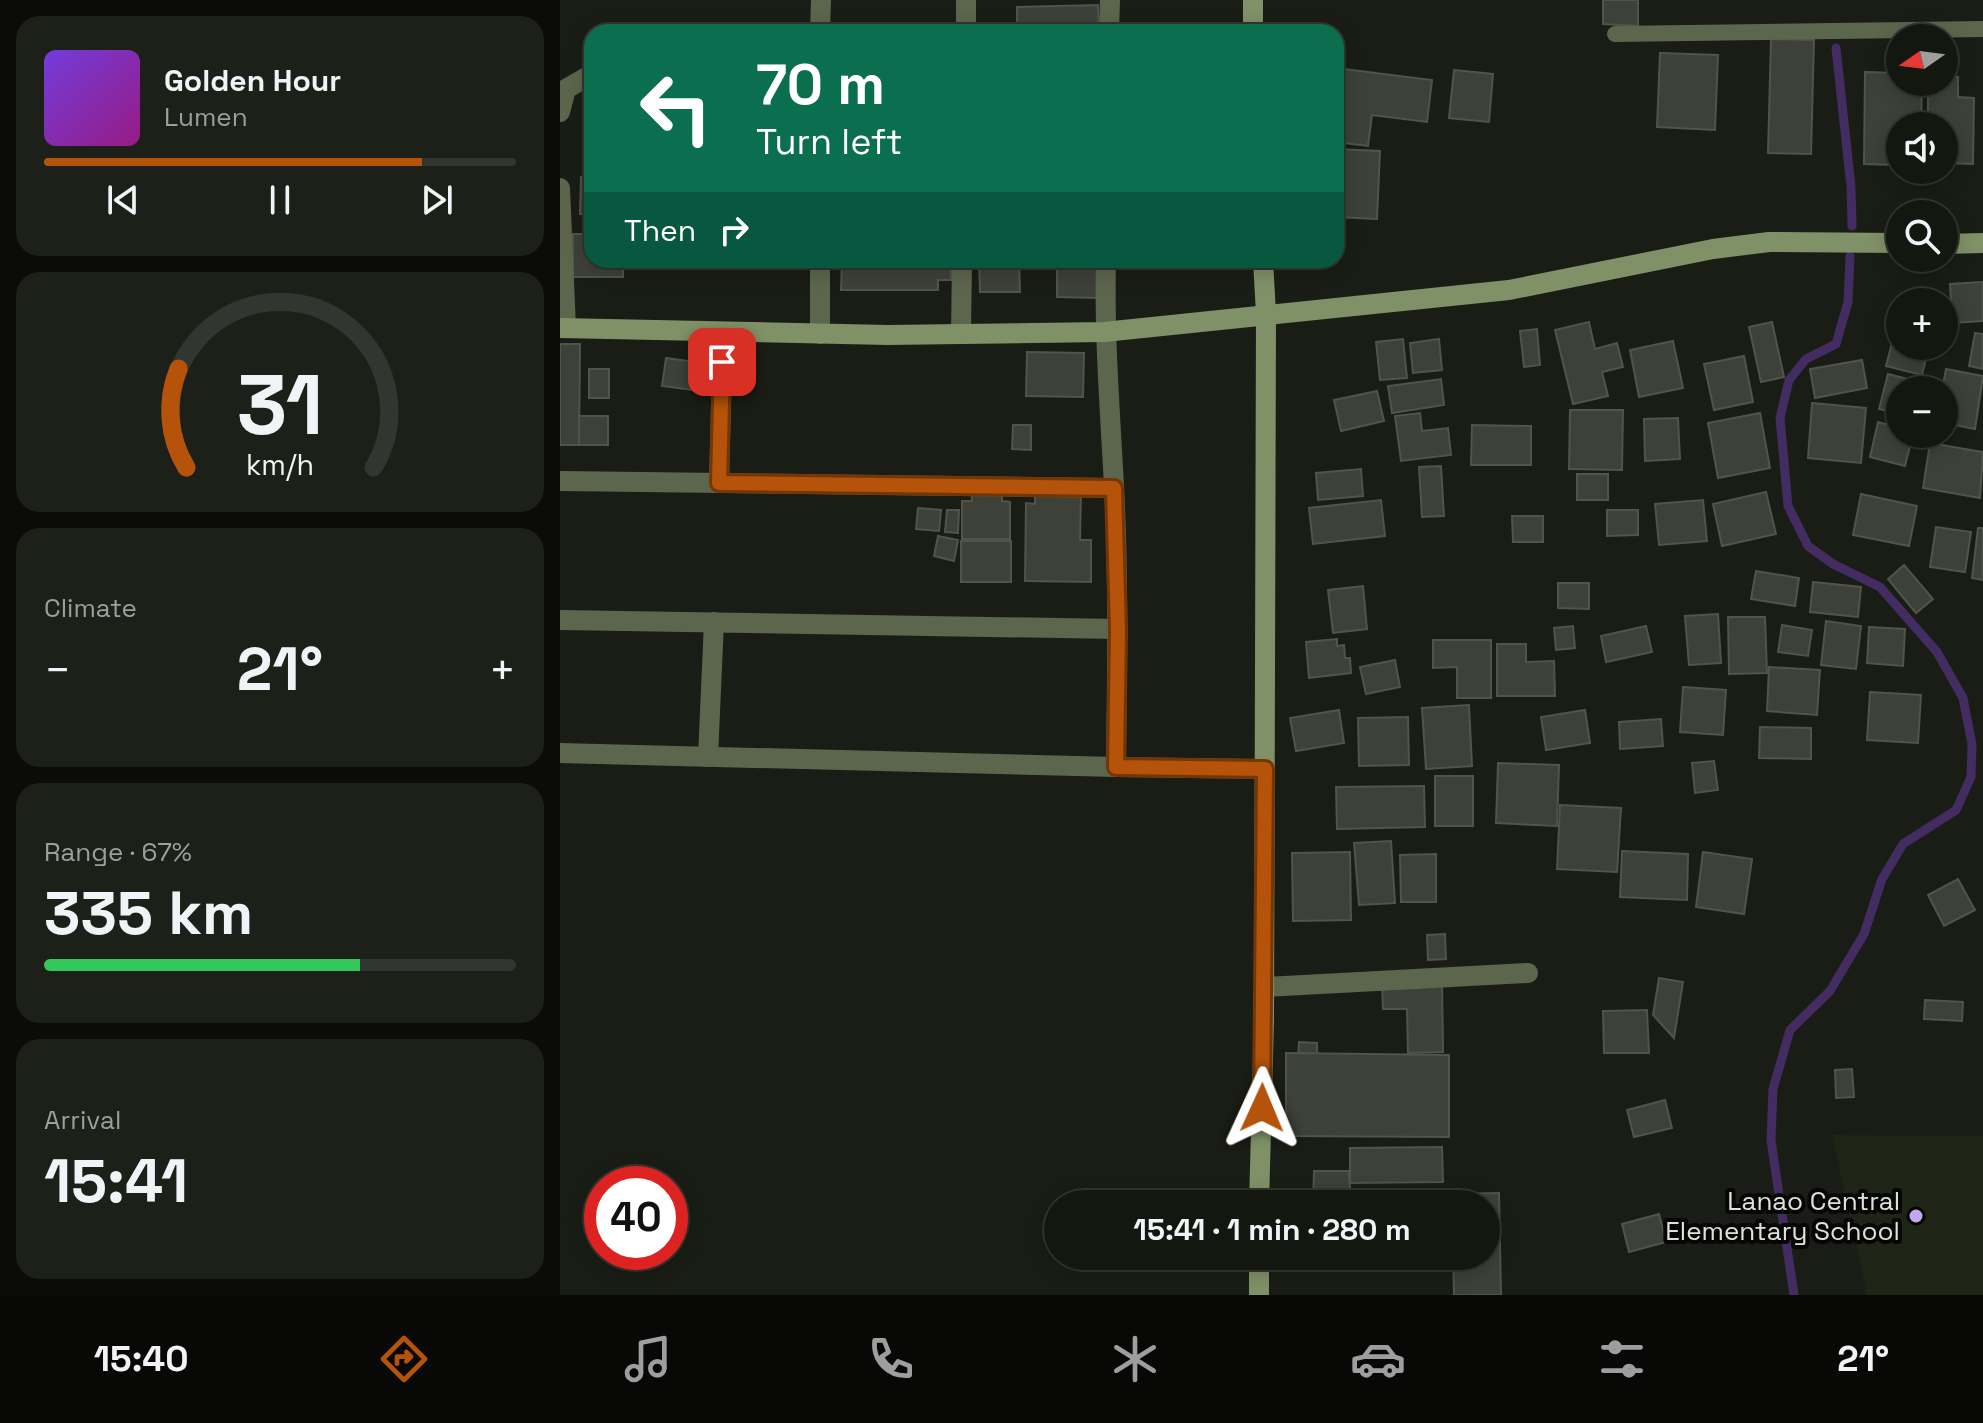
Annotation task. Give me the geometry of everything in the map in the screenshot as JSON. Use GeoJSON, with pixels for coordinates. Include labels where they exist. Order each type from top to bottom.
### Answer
{"type":"FeatureCollection","features":[{"type":"Feature","properties":{"kind":"street"},"geometry":{"type":"LineString","coordinates":[[820,24],[821,0]]}},
{"type":"Feature","properties":{"kind":"street"},"geometry":{"type":"LineString","coordinates":[[966,0],[966,24]]}},
{"type":"Feature","properties":{"kind":"street"},"geometry":{"type":"LineString","coordinates":[[1109,24],[1110,0]]}},
{"type":"Feature","properties":{"kind":"street"},"geometry":{"type":"LineString","coordinates":[[1253,0],[1253,24]]}},
{"type":"Feature","properties":{"kind":"street"},"geometry":{"type":"LineString","coordinates":[[560,112],[566,89],[584,79]]}},
{"type":"Feature","properties":{"kind":"street"},"geometry":{"type":"LineString","coordinates":[[560,188],[563,328],[820,334],[1104,332],[1509,290],[1713,249],[1769,242],[1886,243]]}},
{"type":"Feature","properties":{"kind":"street"},"geometry":{"type":"LineString","coordinates":[[1958,244],[1983,243]]}},
{"type":"Feature","properties":{"kind":"street"},"geometry":{"type":"LineString","coordinates":[[820,268],[820,334]]}},
{"type":"Feature","properties":{"kind":"street"},"geometry":{"type":"LineString","coordinates":[[961,334],[962,268]]}},
{"type":"Feature","properties":{"kind":"street"},"geometry":{"type":"LineString","coordinates":[[1106,268],[1104,332],[1114,488],[1118,629],[1116,767]]}},
{"type":"Feature","properties":{"kind":"street"},"geometry":{"type":"LineString","coordinates":[[1259,1190],[1265,769],[1266,314],[1263,268]]}},
{"type":"Feature","properties":{"kind":"street"},"geometry":{"type":"LineString","coordinates":[[719,483],[723,332]]}},
{"type":"Feature","properties":{"kind":"street"},"geometry":{"type":"LineString","coordinates":[[560,481],[1114,488]]}},
{"type":"Feature","properties":{"kind":"street"},"geometry":{"type":"LineString","coordinates":[[560,620],[1118,629]]}},
{"type":"Feature","properties":{"kind":"street"},"geometry":{"type":"LineString","coordinates":[[708,757],[714,622]]}},
{"type":"Feature","properties":{"kind":"street"},"geometry":{"type":"LineString","coordinates":[[560,753],[1265,769]]}},
{"type":"Feature","properties":{"kind":"street"},"geometry":{"type":"LineString","coordinates":[[1264,987],[1528,973]]}},
{"type":"Feature","properties":{"kind":"street"},"geometry":{"type":"LineString","coordinates":[[1259,1270],[1259,1295]]}},
{"type":"Feature","properties":{"kind":"lane"},"geometry":{"type":"LineString","coordinates":[[1615,34],[1983,29]]}},
{"type":"Feature","properties":{"kind":"shaded area","name":"Lanao Central Elementary School"},"geometry":{"type":"Polygon","coordinates":[[[1832,1135],[1983,1136],[1983,1295],[1867,1295],[1832,1135]]]}},
{"type":"Feature","properties":{"kind":"building"},"geometry":{"type":"Polygon","coordinates":[[[1603,0],[1638,0],[1638,26],[1603,24],[1603,0]]]}},
{"type":"Feature","properties":{"kind":"building"},"geometry":{"type":"Polygon","coordinates":[[[1098,5],[1099,24],[1017,24],[1017,7],[1098,5]]]}},
{"type":"Feature","properties":{"kind":"building"},"geometry":{"type":"Polygon","coordinates":[[[1771,39],[1814,40],[1811,154],[1768,153],[1771,39]]]}},
{"type":"Feature","properties":{"kind":"building"},"geometry":{"type":"Polygon","coordinates":[[[1660,53],[1718,55],[1715,130],[1657,127],[1660,53]]]}},
{"type":"Feature","properties":{"kind":"building"},"geometry":{"type":"Polygon","coordinates":[[[1344,69],[1432,80],[1427,122],[1372,115],[1368,146],[1344,143],[1344,69]]]}},
{"type":"Feature","properties":{"kind":"building"},"geometry":{"type":"Polygon","coordinates":[[[1454,70],[1493,74],[1489,122],[1449,118],[1454,70]]]}},
{"type":"Feature","properties":{"kind":"building"},"geometry":{"type":"Polygon","coordinates":[[[1865,72],[1886,73],[1886,96],[1922,96],[1921,112],[1886,112],[1886,165],[1864,164],[1865,72]]]}},
{"type":"Feature","properties":{"kind":"building"},"geometry":{"type":"Polygon","coordinates":[[[1928,96],[1974,98],[1973,164],[1958,163],[1958,112],[1928,112],[1928,96]]]}},
{"type":"Feature","properties":{"kind":"building"},"geometry":{"type":"Polygon","coordinates":[[[1344,149],[1380,151],[1377,219],[1344,217],[1344,149]]]}},
{"type":"Feature","properties":{"kind":"building"},"geometry":{"type":"Polygon","coordinates":[[[581,177],[584,177],[584,214],[580,214],[581,177]]]}},
{"type":"Feature","properties":{"kind":"building"},"geometry":{"type":"Polygon","coordinates":[[[573,234],[584,234],[584,268],[623,268],[623,277],[573,277],[573,234]]]}},
{"type":"Feature","properties":{"kind":"building"},"geometry":{"type":"Polygon","coordinates":[[[842,268],[951,268],[951,280],[938,280],[938,290],[841,290],[842,268]]]}},
{"type":"Feature","properties":{"kind":"building"},"geometry":{"type":"Polygon","coordinates":[[[979,268],[1019,268],[1020,292],[980,292],[979,268]]]}},
{"type":"Feature","properties":{"kind":"building"},"geometry":{"type":"Polygon","coordinates":[[[1057,268],[1098,268],[1098,298],[1057,297],[1057,268]]]}},
{"type":"Feature","properties":{"kind":"building"},"geometry":{"type":"Polygon","coordinates":[[[1983,282],[1983,321],[1958,323],[1958,288],[1950,288],[1950,284],[1983,282]]]}},
{"type":"Feature","properties":{"kind":"building"},"geometry":{"type":"Polygon","coordinates":[[[1589,322],[1595,349],[1617,343],[1623,367],[1602,372],[1608,396],[1573,404],[1555,330],[1589,322]]]}},
{"type":"Feature","properties":{"kind":"building"},"geometry":{"type":"Polygon","coordinates":[[[1772,322],[1784,377],[1761,382],[1749,327],[1772,322]]]}},
{"type":"Feature","properties":{"kind":"building"},"geometry":{"type":"Polygon","coordinates":[[[1537,329],[1540,365],[1524,367],[1520,331],[1537,329]]]}},
{"type":"Feature","properties":{"kind":"building"},"geometry":{"type":"Polygon","coordinates":[[[1975,333],[1983,334],[1983,369],[1969,366],[1975,333]]]}},
{"type":"Feature","properties":{"kind":"building"},"geometry":{"type":"Polygon","coordinates":[[[1403,339],[1407,378],[1380,380],[1376,342],[1403,339]]]}},
{"type":"Feature","properties":{"kind":"building"},"geometry":{"type":"Polygon","coordinates":[[[1439,339],[1442,370],[1413,373],[1410,343],[1439,339]]]}},
{"type":"Feature","properties":{"kind":"building"},"geometry":{"type":"Polygon","coordinates":[[[1673,341],[1683,388],[1639,397],[1630,350],[1673,341]]]}},
{"type":"Feature","properties":{"kind":"building"},"geometry":{"type":"Polygon","coordinates":[[[560,344],[580,344],[579,445],[560,445],[560,344]]]}},
{"type":"Feature","properties":{"kind":"building"},"geometry":{"type":"Polygon","coordinates":[[[1027,352],[1084,353],[1083,397],[1026,396],[1027,352]]]}},
{"type":"Feature","properties":{"kind":"building"},"geometry":{"type":"Polygon","coordinates":[[[1744,356],[1753,402],[1714,410],[1704,364],[1744,356]]]}},
{"type":"Feature","properties":{"kind":"building"},"geometry":{"type":"Polygon","coordinates":[[[666,358],[696,362],[692,390],[662,386],[666,358]]]}},
{"type":"Feature","properties":{"kind":"building"},"geometry":{"type":"Polygon","coordinates":[[[1862,360],[1867,388],[1815,398],[1810,369],[1862,360]]]}},
{"type":"Feature","properties":{"kind":"building"},"geometry":{"type":"Polygon","coordinates":[[[1888,360],[1926,360],[1922,375],[1886,366],[1888,360]]]}},
{"type":"Feature","properties":{"kind":"building"},"geometry":{"type":"Polygon","coordinates":[[[589,369],[609,369],[609,398],[589,398],[589,369]]]}},
{"type":"Feature","properties":{"kind":"building"},"geometry":{"type":"Polygon","coordinates":[[[1946,369],[1983,376],[1975,429],[1958,426],[1958,376],[1945,376],[1946,369]]]}},
{"type":"Feature","properties":{"kind":"building"},"geometry":{"type":"Polygon","coordinates":[[[1441,379],[1444,405],[1392,413],[1388,386],[1441,379]]]}},
{"type":"Feature","properties":{"kind":"building"},"geometry":{"type":"Polygon","coordinates":[[[1886,382],[1886,411],[1879,409],[1886,382]]]}},
{"type":"Feature","properties":{"kind":"building"},"geometry":{"type":"Polygon","coordinates":[[[1377,391],[1384,421],[1341,431],[1334,400],[1377,391]]]}},
{"type":"Feature","properties":{"kind":"building"},"geometry":{"type":"Polygon","coordinates":[[[1812,403],[1866,408],[1861,463],[1808,458],[1812,403]]]}},
{"type":"Feature","properties":{"kind":"building"},"geometry":{"type":"Polygon","coordinates":[[[1570,410],[1623,410],[1622,470],[1569,469],[1570,410]]]}},
{"type":"Feature","properties":{"kind":"building"},"geometry":{"type":"Polygon","coordinates":[[[1420,413],[1422,431],[1448,428],[1451,455],[1401,461],[1395,416],[1420,413]]]}},
{"type":"Feature","properties":{"kind":"building"},"geometry":{"type":"Polygon","coordinates":[[[1760,413],[1770,468],[1718,478],[1708,423],[1760,413]]]}},
{"type":"Feature","properties":{"kind":"building"},"geometry":{"type":"Polygon","coordinates":[[[579,416],[608,416],[608,445],[579,445],[579,416]]]}},
{"type":"Feature","properties":{"kind":"building"},"geometry":{"type":"Polygon","coordinates":[[[1678,418],[1680,459],[1645,461],[1644,419],[1678,418]]]}},
{"type":"Feature","properties":{"kind":"building"},"geometry":{"type":"Polygon","coordinates":[[[1878,422],[1886,424],[1886,448],[1910,448],[1905,466],[1870,457],[1878,422]]]}},
{"type":"Feature","properties":{"kind":"building"},"geometry":{"type":"Polygon","coordinates":[[[1013,425],[1031,425],[1031,450],[1012,449],[1013,425]]]}},
{"type":"Feature","properties":{"kind":"building"},"geometry":{"type":"Polygon","coordinates":[[[1472,425],[1531,426],[1531,465],[1471,465],[1472,425]]]}},
{"type":"Feature","properties":{"kind":"building"},"geometry":{"type":"Polygon","coordinates":[[[1929,448],[1983,452],[1980,498],[1923,488],[1929,448]]]}},
{"type":"Feature","properties":{"kind":"building"},"geometry":{"type":"Polygon","coordinates":[[[1441,466],[1444,516],[1422,517],[1419,467],[1441,466]]]}},
{"type":"Feature","properties":{"kind":"building"},"geometry":{"type":"Polygon","coordinates":[[[1361,469],[1363,496],[1318,500],[1316,473],[1361,469]]]}},
{"type":"Feature","properties":{"kind":"building"},"geometry":{"type":"Polygon","coordinates":[[[1577,474],[1608,474],[1608,500],[1577,500],[1577,474]]]}},
{"type":"Feature","properties":{"kind":"building"},"geometry":{"type":"Polygon","coordinates":[[[971,488],[1002,488],[1002,501],[1010,502],[1010,539],[962,539],[962,501],[972,501],[971,488]]]}},
{"type":"Feature","properties":{"kind":"building"},"geometry":{"type":"Polygon","coordinates":[[[1035,491],[1081,492],[1080,540],[1091,540],[1091,582],[1025,581],[1026,503],[1035,504],[1035,491]]]}},
{"type":"Feature","properties":{"kind":"building"},"geometry":{"type":"Polygon","coordinates":[[[1766,492],[1776,534],[1722,546],[1713,504],[1766,492]]]}},
{"type":"Feature","properties":{"kind":"building"},"geometry":{"type":"Polygon","coordinates":[[[1861,494],[1917,506],[1909,546],[1853,535],[1861,494]]]}},
{"type":"Feature","properties":{"kind":"building"},"geometry":{"type":"Polygon","coordinates":[[[1381,500],[1385,536],[1313,544],[1309,508],[1381,500]]]}},
{"type":"Feature","properties":{"kind":"building"},"geometry":{"type":"Polygon","coordinates":[[[1703,500],[1707,541],[1659,545],[1655,504],[1703,500]]]}},
{"type":"Feature","properties":{"kind":"building"},"geometry":{"type":"Polygon","coordinates":[[[918,508],[941,510],[939,531],[916,529],[918,508]]]}},
{"type":"Feature","properties":{"kind":"building"},"geometry":{"type":"Polygon","coordinates":[[[947,510],[959,510],[958,533],[945,532],[947,510]]]}},
{"type":"Feature","properties":{"kind":"building"},"geometry":{"type":"Polygon","coordinates":[[[1607,510],[1638,510],[1638,535],[1607,536],[1607,510]]]}},
{"type":"Feature","properties":{"kind":"building"},"geometry":{"type":"Polygon","coordinates":[[[1512,516],[1543,516],[1543,542],[1513,542],[1512,516]]]}},
{"type":"Feature","properties":{"kind":"building"},"geometry":{"type":"Polygon","coordinates":[[[1936,527],[1971,532],[1965,572],[1930,567],[1936,527]]]}},
{"type":"Feature","properties":{"kind":"building"},"geometry":{"type":"Polygon","coordinates":[[[1978,528],[1983,528],[1983,580],[1972,578],[1978,528]]]}},
{"type":"Feature","properties":{"kind":"building"},"geometry":{"type":"Polygon","coordinates":[[[938,536],[958,540],[954,561],[934,556],[938,536]]]}},
{"type":"Feature","properties":{"kind":"building"},"geometry":{"type":"Polygon","coordinates":[[[961,541],[1011,541],[1011,582],[961,582],[961,541]]]}},
{"type":"Feature","properties":{"kind":"building"},"geometry":{"type":"Polygon","coordinates":[[[1904,565],[1933,599],[1916,613],[1888,579],[1904,565]]]}},
{"type":"Feature","properties":{"kind":"building"},"geometry":{"type":"Polygon","coordinates":[[[1756,571],[1799,578],[1795,606],[1751,599],[1756,571]]]}},
{"type":"Feature","properties":{"kind":"building"},"geometry":{"type":"Polygon","coordinates":[[[1813,582],[1861,587],[1858,617],[1810,612],[1813,582]]]}},
{"type":"Feature","properties":{"kind":"building"},"geometry":{"type":"Polygon","coordinates":[[[1558,583],[1589,583],[1589,609],[1558,608],[1558,583]]]}},
{"type":"Feature","properties":{"kind":"building"},"geometry":{"type":"Polygon","coordinates":[[[1363,586],[1367,629],[1333,633],[1328,590],[1363,586]]]}},
{"type":"Feature","properties":{"kind":"building"},"geometry":{"type":"Polygon","coordinates":[[[1718,614],[1721,663],[1689,665],[1685,616],[1718,614]]]}},
{"type":"Feature","properties":{"kind":"building"},"geometry":{"type":"Polygon","coordinates":[[[1728,617],[1765,617],[1767,673],[1729,674],[1728,617]]]}},
{"type":"Feature","properties":{"kind":"building"},"geometry":{"type":"Polygon","coordinates":[[[1826,621],[1861,626],[1856,669],[1821,665],[1826,621]]]}},
{"type":"Feature","properties":{"kind":"building"},"geometry":{"type":"Polygon","coordinates":[[[1782,625],[1812,630],[1808,656],[1778,652],[1782,625]]]}},
{"type":"Feature","properties":{"kind":"building"},"geometry":{"type":"Polygon","coordinates":[[[1573,626],[1575,648],[1556,650],[1554,628],[1573,626]]]}},
{"type":"Feature","properties":{"kind":"building"},"geometry":{"type":"Polygon","coordinates":[[[1646,626],[1652,652],[1606,662],[1601,636],[1646,626]]]}},
{"type":"Feature","properties":{"kind":"building"},"geometry":{"type":"Polygon","coordinates":[[[1869,627],[1905,629],[1903,666],[1867,663],[1869,627]]]}},
{"type":"Feature","properties":{"kind":"building"},"geometry":{"type":"Polygon","coordinates":[[[1337,639],[1337,646],[1344,645],[1345,658],[1350,658],[1351,673],[1309,678],[1306,642],[1337,639]]]}},
{"type":"Feature","properties":{"kind":"building"},"geometry":{"type":"Polygon","coordinates":[[[1433,640],[1491,640],[1491,698],[1457,698],[1457,667],[1433,668],[1433,640]]]}},
{"type":"Feature","properties":{"kind":"building"},"geometry":{"type":"Polygon","coordinates":[[[1497,644],[1526,644],[1526,662],[1554,661],[1555,696],[1497,696],[1497,644]]]}},
{"type":"Feature","properties":{"kind":"building"},"geometry":{"type":"Polygon","coordinates":[[[1395,660],[1400,687],[1366,694],[1360,667],[1395,660]]]}},
{"type":"Feature","properties":{"kind":"building"},"geometry":{"type":"Polygon","coordinates":[[[1769,667],[1820,670],[1817,715],[1767,711],[1769,667]]]}},
{"type":"Feature","properties":{"kind":"building"},"geometry":{"type":"Polygon","coordinates":[[[1683,687],[1726,690],[1723,735],[1680,732],[1683,687]]]}},
{"type":"Feature","properties":{"kind":"building"},"geometry":{"type":"Polygon","coordinates":[[[1870,692],[1921,695],[1918,743],[1867,740],[1870,692]]]}},
{"type":"Feature","properties":{"kind":"building"},"geometry":{"type":"Polygon","coordinates":[[[1469,705],[1472,766],[1426,769],[1422,708],[1469,705]]]}},
{"type":"Feature","properties":{"kind":"building"},"geometry":{"type":"Polygon","coordinates":[[[1339,710],[1344,743],[1296,751],[1290,718],[1339,710]]]}},
{"type":"Feature","properties":{"kind":"building"},"geometry":{"type":"Polygon","coordinates":[[[1585,710],[1590,743],[1546,750],[1541,717],[1585,710]]]}},
{"type":"Feature","properties":{"kind":"building"},"geometry":{"type":"Polygon","coordinates":[[[1408,717],[1409,765],[1359,766],[1358,718],[1408,717]]]}},
{"type":"Feature","properties":{"kind":"building"},"geometry":{"type":"Polygon","coordinates":[[[1661,719],[1663,746],[1620,749],[1619,722],[1661,719]]]}},
{"type":"Feature","properties":{"kind":"building"},"geometry":{"type":"Polygon","coordinates":[[[1760,727],[1811,728],[1811,759],[1759,758],[1760,727]]]}},
{"type":"Feature","properties":{"kind":"building"},"geometry":{"type":"Polygon","coordinates":[[[1714,761],[1718,790],[1695,793],[1692,763],[1714,761]]]}},
{"type":"Feature","properties":{"kind":"building"},"geometry":{"type":"Polygon","coordinates":[[[1498,763],[1559,765],[1557,826],[1496,823],[1498,763]]]}},
{"type":"Feature","properties":{"kind":"building"},"geometry":{"type":"Polygon","coordinates":[[[1435,776],[1473,776],[1473,826],[1435,826],[1435,776]]]}},
{"type":"Feature","properties":{"kind":"building"},"geometry":{"type":"Polygon","coordinates":[[[1424,786],[1425,827],[1337,829],[1336,787],[1424,786]]]}},
{"type":"Feature","properties":{"kind":"building"},"geometry":{"type":"Polygon","coordinates":[[[1560,805],[1621,808],[1617,872],[1557,869],[1560,805]]]}},
{"type":"Feature","properties":{"kind":"building"},"geometry":{"type":"Polygon","coordinates":[[[1391,841],[1395,903],[1359,905],[1354,843],[1391,841]]]}},
{"type":"Feature","properties":{"kind":"building"},"geometry":{"type":"Polygon","coordinates":[[[1622,851],[1688,854],[1687,900],[1620,897],[1622,851]]]}},
{"type":"Feature","properties":{"kind":"building"},"geometry":{"type":"Polygon","coordinates":[[[1350,852],[1351,920],[1293,921],[1292,853],[1350,852]]]}},
{"type":"Feature","properties":{"kind":"building"},"geometry":{"type":"Polygon","coordinates":[[[1703,852],[1752,859],[1744,914],[1696,907],[1703,852]]]}},
{"type":"Feature","properties":{"kind":"building"},"geometry":{"type":"Polygon","coordinates":[[[1436,854],[1436,902],[1401,902],[1400,855],[1436,854]]]}},
{"type":"Feature","properties":{"kind":"building"},"geometry":{"type":"Polygon","coordinates":[[[1958,879],[1975,910],[1944,926],[1928,895],[1958,879]]]}},
{"type":"Feature","properties":{"kind":"building"},"geometry":{"type":"Polygon","coordinates":[[[1445,934],[1446,959],[1428,960],[1427,935],[1445,934]]]}},
{"type":"Feature","properties":{"kind":"building"},"geometry":{"type":"Polygon","coordinates":[[[1659,978],[1683,982],[1674,1038],[1653,1015],[1659,978]]]}},
{"type":"Feature","properties":{"kind":"building"},"geometry":{"type":"Polygon","coordinates":[[[1442,982],[1443,1052],[1408,1053],[1407,1009],[1383,1009],[1382,983],[1442,982]]]}},
{"type":"Feature","properties":{"kind":"building"},"geometry":{"type":"Polygon","coordinates":[[[1925,1000],[1963,1002],[1962,1021],[1924,1019],[1925,1000]]]}},
{"type":"Feature","properties":{"kind":"building"},"geometry":{"type":"Polygon","coordinates":[[[1647,1010],[1649,1053],[1604,1053],[1603,1011],[1647,1010]]]}},
{"type":"Feature","properties":{"kind":"building"},"geometry":{"type":"Polygon","coordinates":[[[1299,1042],[1317,1043],[1318,1078],[1297,1072],[1299,1042]]]}},
{"type":"Feature","properties":{"kind":"building"},"geometry":{"type":"Polygon","coordinates":[[[1286,1053],[1449,1055],[1449,1137],[1286,1136],[1286,1053]]]}},
{"type":"Feature","properties":{"kind":"building"},"geometry":{"type":"Polygon","coordinates":[[[1852,1069],[1854,1097],[1836,1098],[1835,1070],[1852,1069]]]}},
{"type":"Feature","properties":{"kind":"building"},"geometry":{"type":"Polygon","coordinates":[[[1665,1100],[1672,1128],[1634,1137],[1627,1110],[1665,1100]]]}},
{"type":"Feature","properties":{"kind":"building"},"geometry":{"type":"Polygon","coordinates":[[[1442,1147],[1443,1182],[1350,1183],[1350,1148],[1442,1147]]]}},
{"type":"Feature","properties":{"kind":"building"},"geometry":{"type":"Polygon","coordinates":[[[1314,1171],[1349,1171],[1350,1190],[1313,1190],[1314,1171]]]}},
{"type":"Feature","properties":{"kind":"building"},"geometry":{"type":"Polygon","coordinates":[[[1659,1214],[1666,1242],[1629,1252],[1622,1224],[1659,1214]]]}},
{"type":"Feature","properties":{"kind":"building"},"geometry":{"type":"Polygon","coordinates":[[[1500,1244],[1501,1295],[1454,1295],[1453,1270],[1500,1270],[1500,1244]]]}},
{"type":"Feature","properties":{"kind":"waterway"},"geometry":{"type":"LineString","coordinates":[[1836,48],[1851,187],[1852,226]]}},
{"type":"Feature","properties":{"kind":"waterway"},"geometry":{"type":"LineString","coordinates":[[1794,1295],[1771,1140],[1773,1089],[1790,1030],[1830,991],[1864,934],[1882,879],[1903,844],[1956,810],[1971,777],[1972,744],[1963,698],[1937,652],[1880,587],[1833,564],[1808,546],[1788,506],[1780,418],[1789,380],[1806,359],[1836,344],[1848,302],[1850,256]]}},
{"type":"Feature","properties":{"kind":"place","name":"Lanao Central Elementary School"},"geometry":{"type":"Point","coordinates":[1916,1216]}},
{"type":"Feature","properties":{"kind":"route"},"geometry":{"type":"LineString","coordinates":[[722,362],[719,483],[1114,488],[1118,629],[1116,767],[1265,769],[1262,1108]]}}]}
